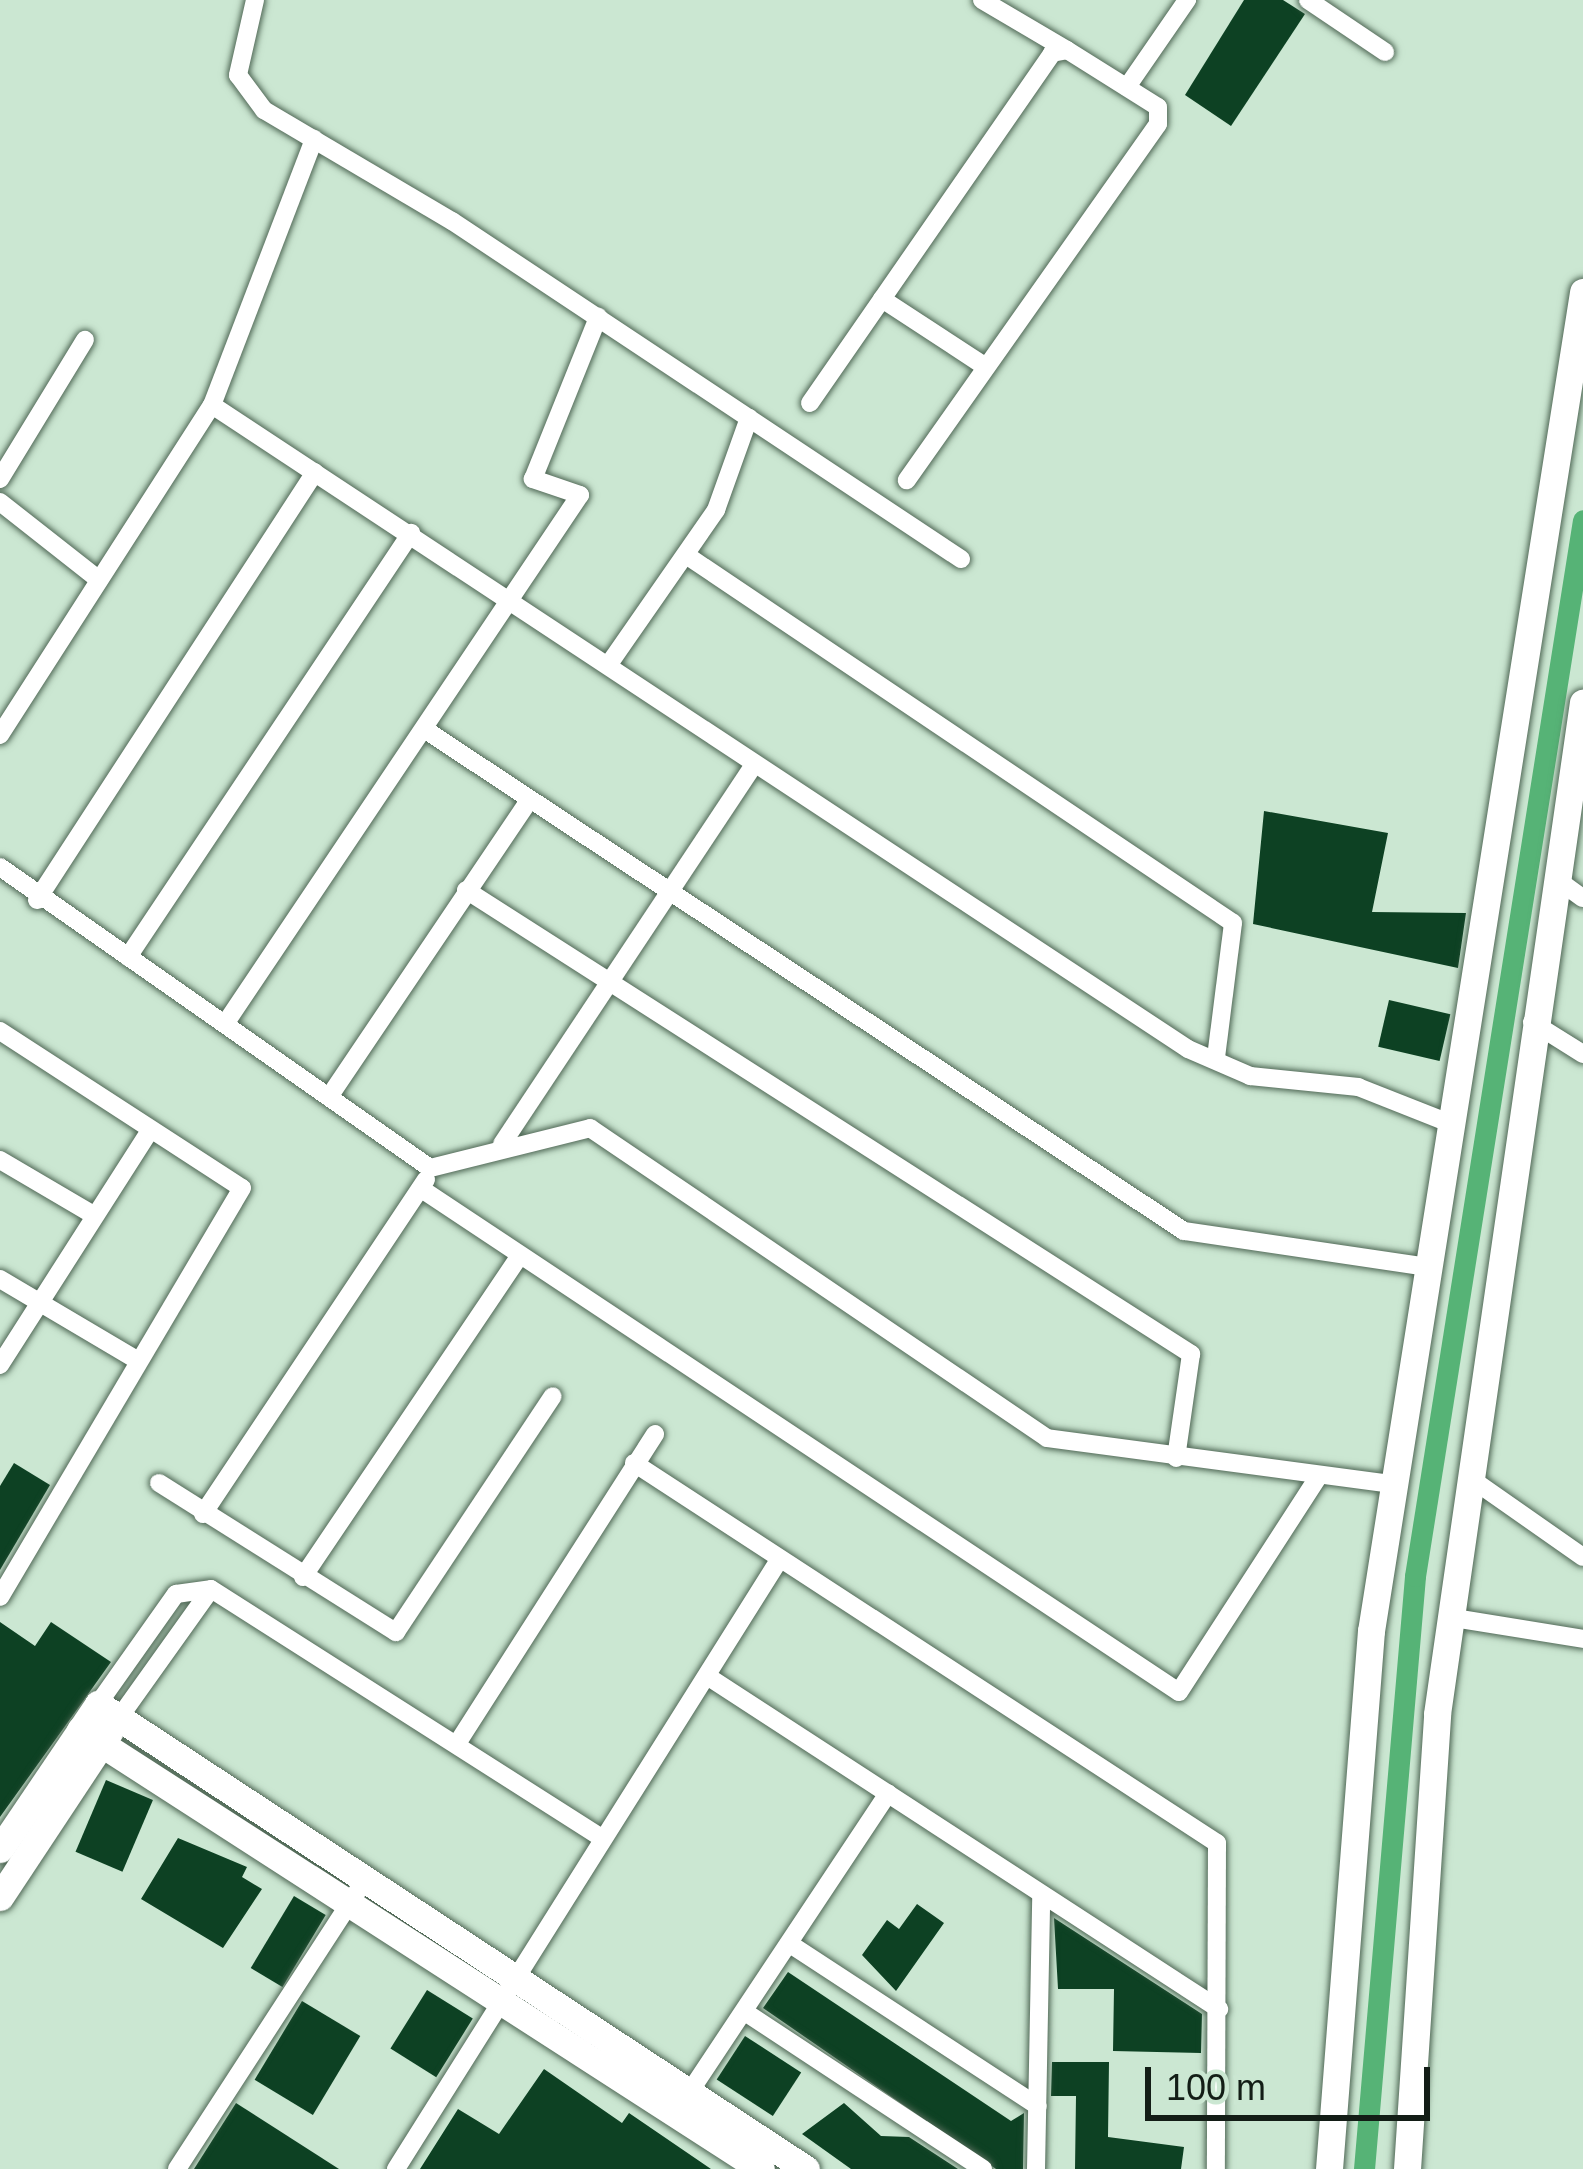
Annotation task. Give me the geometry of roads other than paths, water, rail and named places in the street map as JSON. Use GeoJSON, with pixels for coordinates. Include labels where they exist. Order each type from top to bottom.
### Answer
{"type":"FeatureCollection","features":[{"type":"Feature","properties":{"kind":"main road"},"geometry":{"type":"LineString","coordinates":[[1329,2169],[1351,1799],[1391,1484],[1583,292]]}},
{"type":"Feature","properties":{"kind":"main road"},"geometry":{"type":"LineString","coordinates":[[1407,2169],[1454,1618],[1532,1022],[1583,702]]}},
{"type":"Feature","properties":{"kind":"main road"},"geometry":{"type":"LineString","coordinates":[[0,1849],[109,1711],[358,1890],[782,2166]]}},
{"type":"Feature","properties":{"kind":"main road"},"geometry":{"type":"LineString","coordinates":[[91,1737],[358,1890]]}},
{"type":"Feature","properties":{"kind":"main road"},"geometry":{"type":"LineString","coordinates":[[0,1897],[91,1737]]}},
{"type":"Feature","properties":{"kind":"street"},"geometry":{"type":"LineString","coordinates":[[255,0],[238,75],[246,95],[598,317],[961,559]]}},
{"type":"Feature","properties":{"kind":"street"},"geometry":{"type":"LineString","coordinates":[[907,480],[1158,124],[1158,107],[982,0]]}},
{"type":"Feature","properties":{"kind":"street"},"geometry":{"type":"LineString","coordinates":[[1127,87],[1187,0]]}},
{"type":"Feature","properties":{"kind":"street"},"geometry":{"type":"LineString","coordinates":[[1308,0],[1385,52]]}},
{"type":"Feature","properties":{"kind":"street"},"geometry":{"type":"LineString","coordinates":[[811,404],[1052,52],[1067,50]]}},
{"type":"Feature","properties":{"kind":"street"},"geometry":{"type":"LineString","coordinates":[[0,735],[212,405],[314,139]]}},
{"type":"Feature","properties":{"kind":"street"},"geometry":{"type":"LineString","coordinates":[[883,299],[986,367]]}},
{"type":"Feature","properties":{"kind":"street"},"geometry":{"type":"LineString","coordinates":[[225,1024],[580,495],[533,479],[598,317]]}},
{"type":"Feature","properties":{"kind":"street"},"geometry":{"type":"LineString","coordinates":[[0,479],[85,340]]}},
{"type":"Feature","properties":{"kind":"street"},"geometry":{"type":"LineString","coordinates":[[212,405],[510,595],[754,765],[1216,1058],[1250,1076],[1358,1088],[1451,1124]]}},
{"type":"Feature","properties":{"kind":"street"},"geometry":{"type":"LineString","coordinates":[[609,664],[716,510],[749,418]]}},
{"type":"Feature","properties":{"kind":"street"},"geometry":{"type":"LineString","coordinates":[[37,899],[314,472]]}},
{"type":"Feature","properties":{"kind":"street"},"geometry":{"type":"LineString","coordinates":[[0,502],[99,580]]}},
{"type":"Feature","properties":{"kind":"street"},"geometry":{"type":"LineString","coordinates":[[128,957],[411,533]]}},
{"type":"Feature","properties":{"kind":"street"},"geometry":{"type":"LineString","coordinates":[[686,555],[1233,923],[1216,1058]]}},
{"type":"Feature","properties":{"kind":"street"},"geometry":{"type":"LineString","coordinates":[[424,729],[527,802],[671,890],[1184,1231],[1427,1267]]}},
{"type":"Feature","properties":{"kind":"street"},"geometry":{"type":"LineString","coordinates":[[502,1144],[754,765]]}},
{"type":"Feature","properties":{"kind":"street"},"geometry":{"type":"LineString","coordinates":[[329,1097],[527,802]]}},
{"type":"Feature","properties":{"kind":"street"},"geometry":{"type":"LineString","coordinates":[[0,867],[37,899],[430,1168]]}},
{"type":"Feature","properties":{"kind":"street"},"geometry":{"type":"LineString","coordinates":[[1555,878],[1583,898]]}},
{"type":"Feature","properties":{"kind":"street"},"geometry":{"type":"LineString","coordinates":[[466,890],[607,986],[1191,1354],[1176,1458]]}},
{"type":"Feature","properties":{"kind":"street"},"geometry":{"type":"LineString","coordinates":[[1532,1022],[1583,1054]]}},
{"type":"Feature","properties":{"kind":"street"},"geometry":{"type":"LineString","coordinates":[[0,1031],[147,1135],[242,1188],[0,1597]]}},
{"type":"Feature","properties":{"kind":"street"},"geometry":{"type":"LineString","coordinates":[[430,1168],[502,1144],[590,1128],[993,1411],[1047,1438],[1391,1484]]}},
{"type":"Feature","properties":{"kind":"street"},"geometry":{"type":"LineString","coordinates":[[0,1365],[92,1214],[147,1135]]}},
{"type":"Feature","properties":{"kind":"street"},"geometry":{"type":"LineString","coordinates":[[0,1160],[92,1214]]}},
{"type":"Feature","properties":{"kind":"street"},"geometry":{"type":"LineString","coordinates":[[203,1514],[423,1190],[430,1168]]}},
{"type":"Feature","properties":{"kind":"street"},"geometry":{"type":"LineString","coordinates":[[423,1190],[1179,1692],[1318,1477]]}},
{"type":"Feature","properties":{"kind":"street"},"geometry":{"type":"LineString","coordinates":[[302,1577],[519,1257]]}},
{"type":"Feature","properties":{"kind":"street"},"geometry":{"type":"LineString","coordinates":[[0,1280],[137,1360]]}},
{"type":"Feature","properties":{"kind":"street"},"geometry":{"type":"LineString","coordinates":[[159,1483],[396,1632],[554,1396]]}},
{"type":"Feature","properties":{"kind":"street"},"geometry":{"type":"LineString","coordinates":[[460,1739],[655,1434]]}},
{"type":"Feature","properties":{"kind":"street"},"geometry":{"type":"LineString","coordinates":[[634,1463],[1216,1844],[1216,2169]]}},
{"type":"Feature","properties":{"kind":"street"},"geometry":{"type":"LineString","coordinates":[[1473,1480],[1583,1557]]}},
{"type":"Feature","properties":{"kind":"street"},"geometry":{"type":"LineString","coordinates":[[399,2168],[601,1837],[779,1560]]}},
{"type":"Feature","properties":{"kind":"street"},"geometry":{"type":"LineString","coordinates":[[109,1711],[176,1594],[211,1588],[460,1739],[601,1837]]}},
{"type":"Feature","properties":{"kind":"street"},"geometry":{"type":"LineString","coordinates":[[1454,1618],[1583,1639]]}},
{"type":"Feature","properties":{"kind":"street"},"geometry":{"type":"LineString","coordinates":[[706,1676],[1041,1898],[1219,2008]]}},
{"type":"Feature","properties":{"kind":"street"},"geometry":{"type":"LineString","coordinates":[[682,2103],[889,1793]]}},
{"type":"Feature","properties":{"kind":"street"},"geometry":{"type":"LineString","coordinates":[[177,2169],[358,1890]]}},
{"type":"Feature","properties":{"kind":"street"},"geometry":{"type":"LineString","coordinates":[[1036,2169],[1041,1898]]}},
{"type":"Feature","properties":{"kind":"street"},"geometry":{"type":"LineString","coordinates":[[790,1944],[1038,2106]]}},
{"type":"Feature","properties":{"kind":"street"},"geometry":{"type":"LineString","coordinates":[[746,2012],[983,2169]]}},
{"type":"Feature","properties":{"kind":"waterway"},"geometry":{"type":"LineString","coordinates":[[1364,2169],[1415,1576],[1583,520]]}}]}
